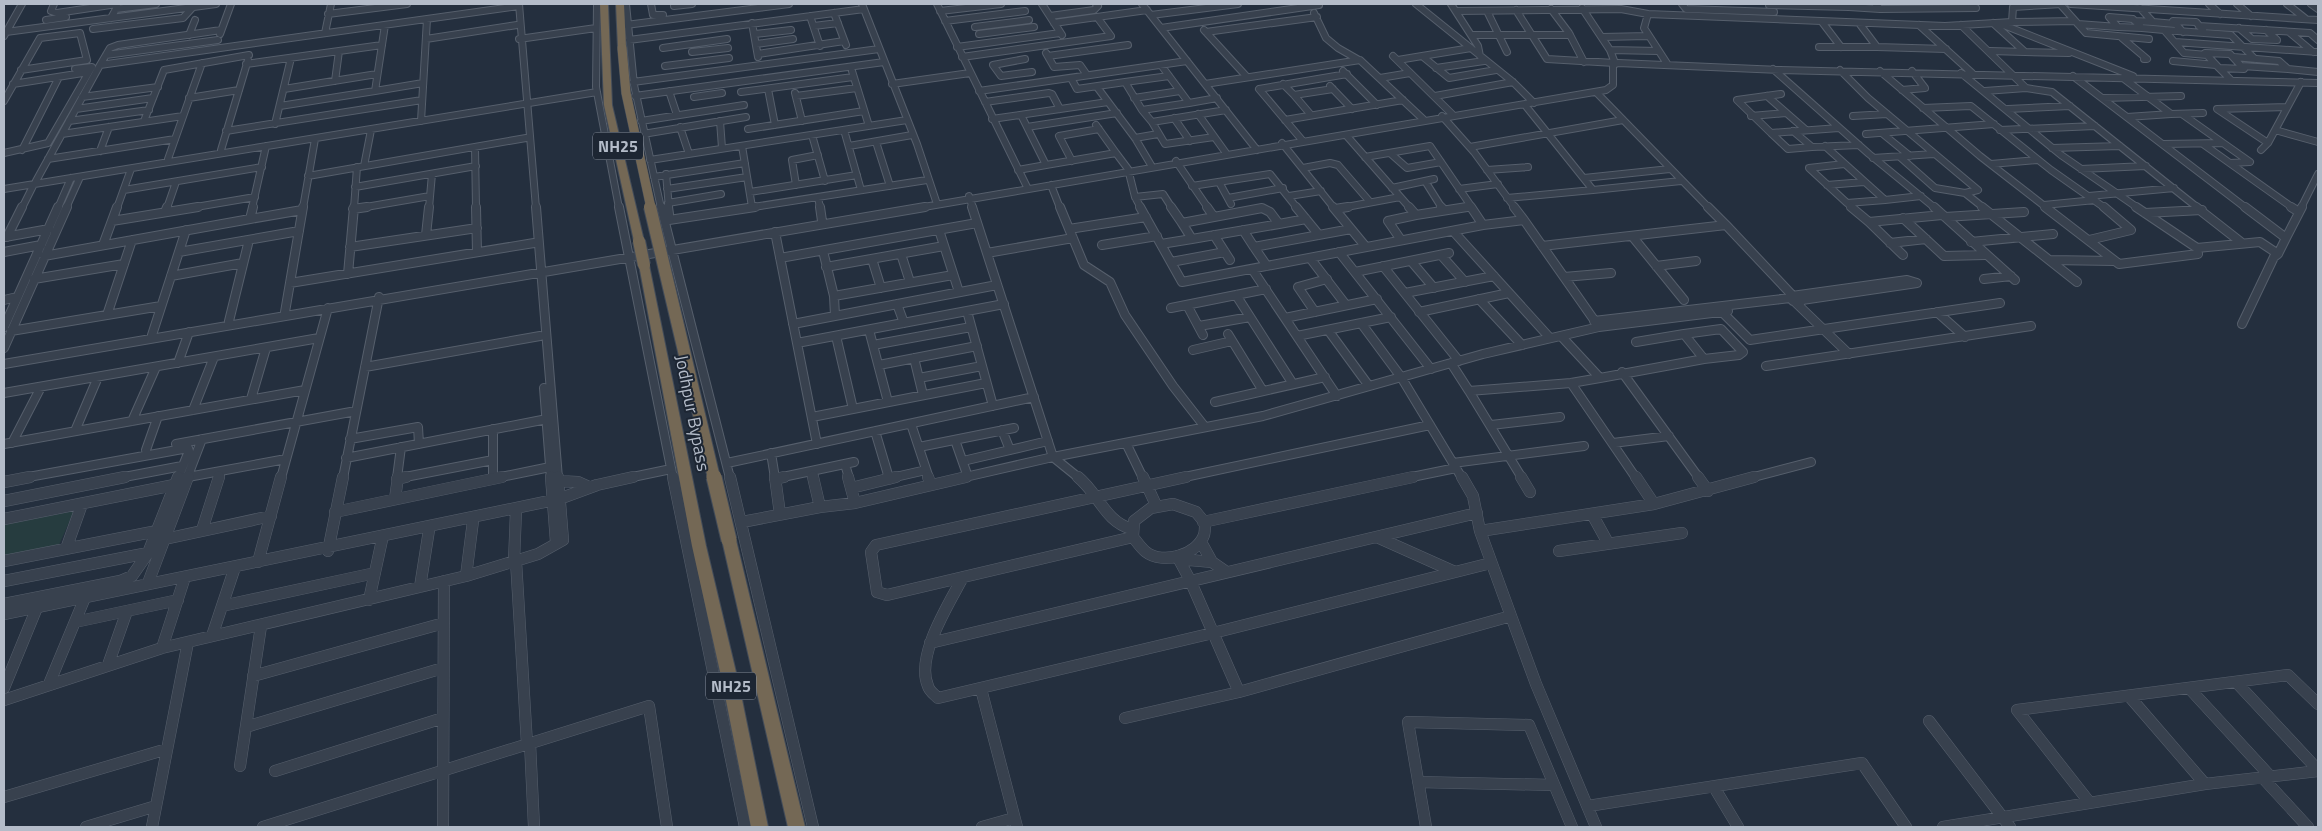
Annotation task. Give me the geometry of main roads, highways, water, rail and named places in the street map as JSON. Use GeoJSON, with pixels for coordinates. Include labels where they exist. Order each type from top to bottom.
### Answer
{"type":"FeatureCollection","features":[{"type":"Feature","properties":{"kind":"highway","name":"Jodhpur Bypass"},"geometry":{"type":"LineString","coordinates":[[604,4],[604,51],[608,105],[642,255],[699,546],[731,685],[760,827]]}},
{"type":"Feature","properties":{"kind":"highway"},"geometry":{"type":"LineString","coordinates":[[620,4],[625,44],[627,98],[651,209],[797,827]]}}]}
